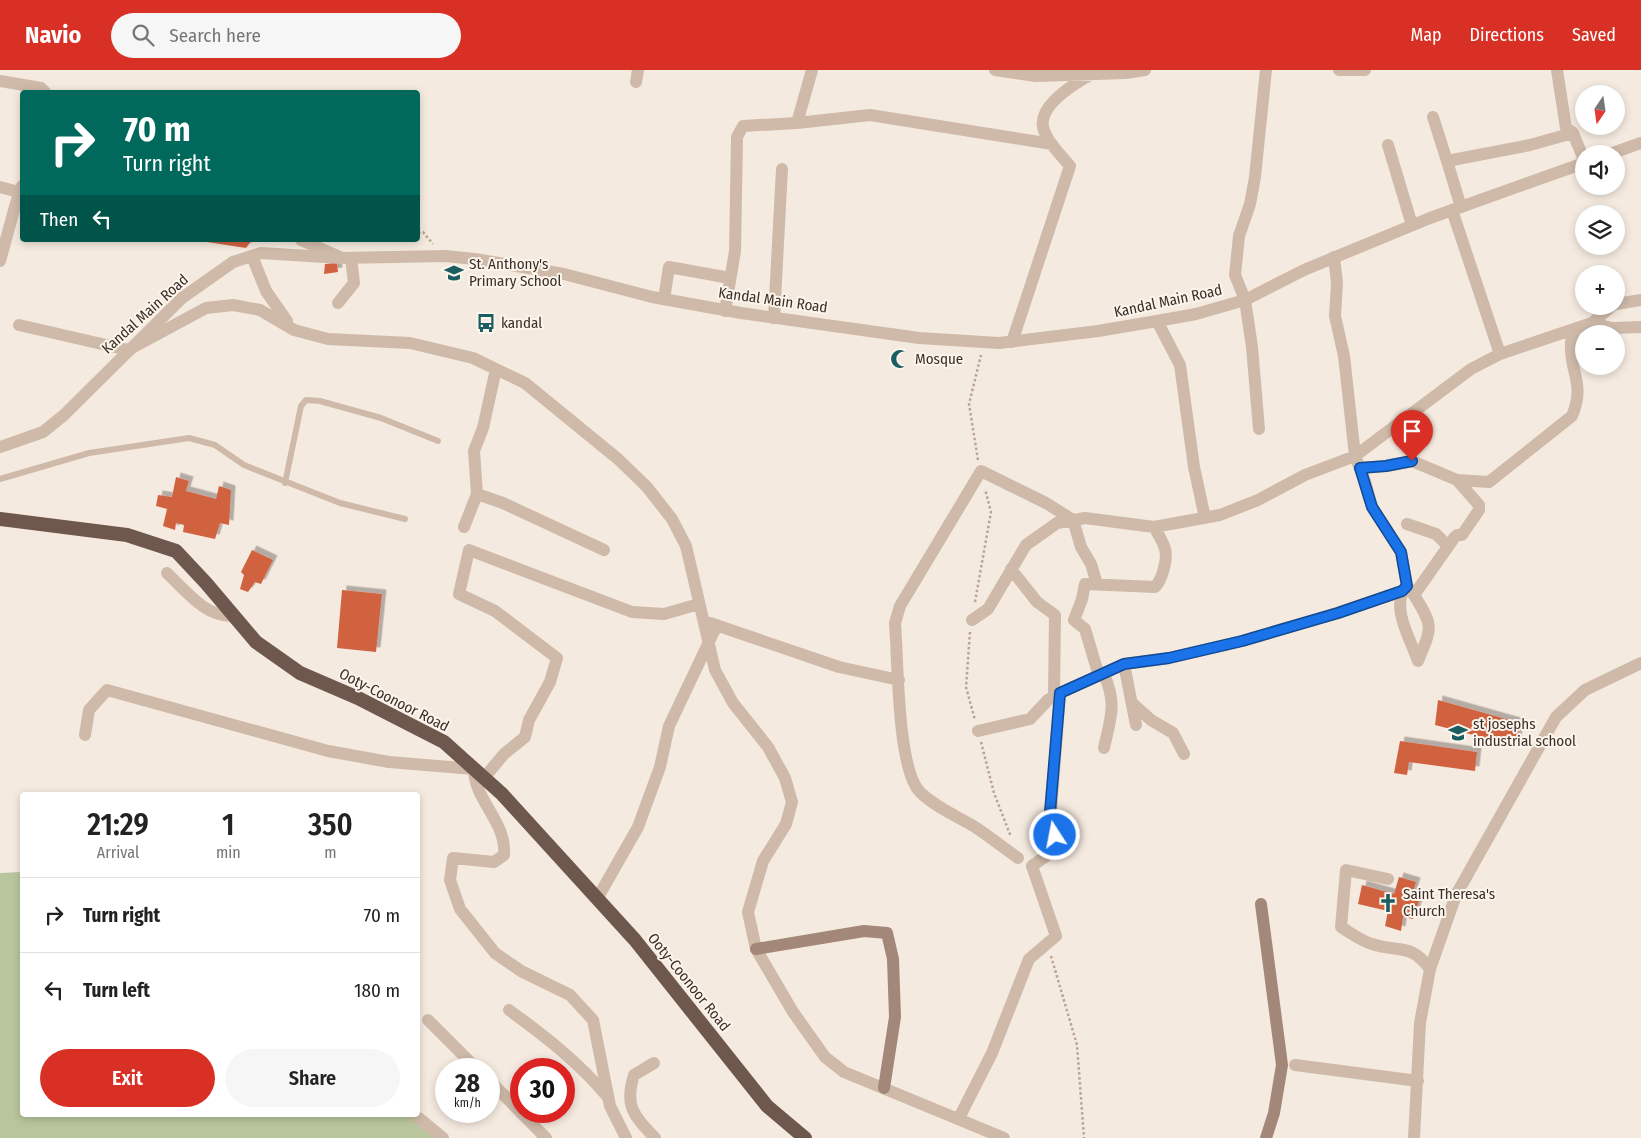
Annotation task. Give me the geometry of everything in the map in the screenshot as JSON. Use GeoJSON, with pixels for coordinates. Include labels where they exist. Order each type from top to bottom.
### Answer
{"type":"FeatureCollection","features":[{"type":"Feature","properties":{"kind":"highway","name":"Ooty-Coonoor Road"},"geometry":{"type":"LineString","coordinates":[[0,519],[127,535],[176,551],[256,642],[300,673],[358,698],[444,742],[502,794],[634,940],[767,1106],[805,1138]]}},
{"type":"Feature","properties":{"kind":"main road"},"geometry":{"type":"LineString","coordinates":[[1261,904],[1282,1065],[1274,1113],[1266,1138]]}},
{"type":"Feature","properties":{"kind":"main road"},"geometry":{"type":"LineString","coordinates":[[756,949],[864,931],[887,933],[893,959],[895,1017],[884,1088]]}},
{"type":"Feature","properties":{"kind":"street"},"geometry":{"type":"LineString","coordinates":[[797,123],[812,70]]}},
{"type":"Feature","properties":{"kind":"street"},"geometry":{"type":"LineString","coordinates":[[995,70],[1036,76],[1126,73],[1145,70]]}},
{"type":"Feature","properties":{"kind":"street"},"geometry":{"type":"LineString","coordinates":[[1259,429],[1252,347],[1245,300],[1235,275],[1236,255],[1250,204],[1255,177],[1266,70]]}},
{"type":"Feature","properties":{"kind":"street"},"geometry":{"type":"LineString","coordinates":[[1339,70],[1365,70]]}},
{"type":"Feature","properties":{"kind":"street"},"geometry":{"type":"LineString","coordinates":[[1557,70],[1566,128],[1573,133],[1578,145]]}},
{"type":"Feature","properties":{"kind":"street"},"geometry":{"type":"LineString","coordinates":[[1012,342],[1070,166],[1052,144],[1043,128],[1043,119],[1054,101],[1071,85],[1094,73]]}},
{"type":"Feature","properties":{"kind":"street"},"geometry":{"type":"LineString","coordinates":[[0,81],[41,88],[43,90]]}},
{"type":"Feature","properties":{"kind":"street"},"geometry":{"type":"LineString","coordinates":[[725,310],[735,251],[737,137],[743,126],[797,123],[870,115],[1052,144]]}},
{"type":"Feature","properties":{"kind":"street"},"geometry":{"type":"LineString","coordinates":[[1433,117],[1447,161],[1456,208],[1500,354]]}},
{"type":"Feature","properties":{"kind":"street"},"geometry":{"type":"LineString","coordinates":[[1447,161],[1530,145],[1573,133]]}},
{"type":"Feature","properties":{"kind":"street"},"geometry":{"type":"LineString","coordinates":[[1625,149],[1641,143]]}},
{"type":"Feature","properties":{"kind":"street"},"geometry":{"type":"LineString","coordinates":[[1388,145],[1412,225]]}},
{"type":"Feature","properties":{"kind":"street","name":"Kandal Main Road"},"geometry":{"type":"LineString","coordinates":[[0,447],[44,432],[64,415],[182,298],[233,262],[261,252],[346,258],[445,256],[475,259],[564,274],[664,299],[774,318],[919,338],[1012,342],[1098,332],[1196,314],[1245,300],[1304,270],[1412,225],[1575,165]]}},
{"type":"Feature","properties":{"kind":"street"},"geometry":{"type":"LineString","coordinates":[[774,318],[782,169]]}},
{"type":"Feature","properties":{"kind":"street"},"geometry":{"type":"LineString","coordinates":[[0,187],[20,189]]}},
{"type":"Feature","properties":{"kind":"street"},"geometry":{"type":"LineString","coordinates":[[0,261],[20,192]]}},
{"type":"Feature","properties":{"kind":"street"},"geometry":{"type":"LineString","coordinates":[[305,242],[346,258],[354,283],[338,304]]}},
{"type":"Feature","properties":{"kind":"street"},"geometry":{"type":"LineString","coordinates":[[252,256],[266,291],[277,309],[294,330]]}},
{"type":"Feature","properties":{"kind":"street"},"geometry":{"type":"LineString","coordinates":[[1334,257],[1337,283],[1334,316],[1344,356],[1357,462],[1372,507],[1401,552],[1408,590]]}},
{"type":"Feature","properties":{"kind":"street"},"geometry":{"type":"LineString","coordinates":[[664,299],[669,267],[730,278]]}},
{"type":"Feature","properties":{"kind":"street"},"geometry":{"type":"LineString","coordinates":[[1625,303],[1641,300]]}},
{"type":"Feature","properties":{"kind":"street"},"geometry":{"type":"LineString","coordinates":[[19,325],[128,350],[206,308],[233,305],[260,310],[294,330],[328,339],[410,343],[473,358],[525,383],[618,459],[647,487],[672,519],[686,546],[707,643],[715,670],[733,703],[768,747],[785,778],[792,802],[786,824],[763,862],[748,912],[756,949],[793,1012],[825,1057],[844,1072],[1004,1138]]}},
{"type":"Feature","properties":{"kind":"street"},"geometry":{"type":"LineString","coordinates":[[1586,325],[1592,323],[1601,315]]}},
{"type":"Feature","properties":{"kind":"street"},"geometry":{"type":"LineString","coordinates":[[1157,321],[1180,365],[1194,468],[1205,518]]}},
{"type":"Feature","properties":{"kind":"street"},"geometry":{"type":"LineString","coordinates":[[1592,323],[1612,328],[1641,327]]}},
{"type":"Feature","properties":{"kind":"street"},"geometry":{"type":"LineString","coordinates":[[1357,462],[1471,369],[1500,354],[1575,328]]}},
{"type":"Feature","properties":{"kind":"street"},"geometry":{"type":"LineString","coordinates":[[1575,331],[1571,343],[1575,368]]}},
{"type":"Feature","properties":{"kind":"street"},"geometry":{"type":"LineString","coordinates":[[464,527],[477,494],[474,451],[483,428],[496,369]]}},
{"type":"Feature","properties":{"kind":"street"},"geometry":{"type":"LineString","coordinates":[[972,620],[988,609],[1026,545],[1057,523],[1085,518],[1120,521],[1154,527],[1220,515],[1258,500],[1306,475],[1357,462],[1386,466],[1412,461],[1457,480],[1489,482],[1572,416],[1578,402],[1576,375]]}},
{"type":"Feature","properties":{"kind":"street"},"geometry":{"type":"LineString","coordinates":[[1018,858],[919,791],[910,774],[905,748],[895,623],[900,606],[981,471],[1046,503],[1073,520],[1083,555],[1091,564],[1097,584]]}},
{"type":"Feature","properties":{"kind":"street"},"geometry":{"type":"LineString","coordinates":[[978,731],[1030,719],[1057,695],[1124,664],[1169,658],[1242,641],[1408,590],[1457,535],[1462,535],[1479,510],[1479,505],[1457,480]]}},
{"type":"Feature","properties":{"kind":"street"},"geometry":{"type":"LineString","coordinates":[[477,494],[503,503],[604,550]]}},
{"type":"Feature","properties":{"kind":"street"},"geometry":{"type":"LineString","coordinates":[[1407,524],[1436,534],[1448,546]]}},
{"type":"Feature","properties":{"kind":"street"},"geometry":{"type":"LineString","coordinates":[[1104,748],[1112,693],[1101,675],[1085,629],[1074,620],[1082,599],[1085,584],[1155,588],[1159,582],[1166,554],[1154,527]]}},
{"type":"Feature","properties":{"kind":"street"},"geometry":{"type":"LineString","coordinates":[[626,1138],[610,1106],[593,1020],[570,995],[521,971],[495,953],[460,909],[450,880],[453,858],[494,862],[504,855],[505,844],[495,817],[474,781],[479,773],[524,737],[529,720],[550,682],[557,658],[495,611],[459,594],[469,550],[632,612],[664,614],[699,604]]}},
{"type":"Feature","properties":{"kind":"street"},"geometry":{"type":"LineString","coordinates":[[959,1118],[992,1053],[1029,959],[1056,936],[1032,866],[1046,856],[1055,835],[1050,812],[1057,695],[1055,614],[1037,602],[1011,569]]}},
{"type":"Feature","properties":{"kind":"street"},"geometry":{"type":"LineString","coordinates":[[167,573],[205,609],[222,617],[234,616]]}},
{"type":"Feature","properties":{"kind":"street"},"geometry":{"type":"LineString","coordinates":[[702,620],[839,667],[899,680]]}},
{"type":"Feature","properties":{"kind":"street"},"geometry":{"type":"LineString","coordinates":[[597,899],[638,827],[660,767],[669,726],[707,643],[717,626]]}},
{"type":"Feature","properties":{"kind":"street"},"geometry":{"type":"LineString","coordinates":[[1414,1138],[1420,1023],[1430,969],[1456,895],[1556,717],[1585,690],[1641,663]]}},
{"type":"Feature","properties":{"kind":"street"},"geometry":{"type":"LineString","coordinates":[[1124,664],[1136,725]]}},
{"type":"Feature","properties":{"kind":"street"},"geometry":{"type":"LineString","coordinates":[[85,735],[90,710],[107,690],[328,750],[389,762],[479,773]]}},
{"type":"Feature","properties":{"kind":"street"},"geometry":{"type":"LineString","coordinates":[[1132,703],[1151,720],[1173,733],[1184,754]]}},
{"type":"Feature","properties":{"kind":"street"},"geometry":{"type":"LineString","coordinates":[[1388,879],[1346,870],[1341,927],[1372,944],[1407,951],[1420,956],[1430,969]]}},
{"type":"Feature","properties":{"kind":"street"},"geometry":{"type":"LineString","coordinates":[[509,1010],[565,1053],[586,1072],[608,1098]]}},
{"type":"Feature","properties":{"kind":"street"},"geometry":{"type":"LineString","coordinates":[[428,1020],[467,1058]]}},
{"type":"Feature","properties":{"kind":"street"},"geometry":{"type":"LineString","coordinates":[[654,1063],[634,1075],[630,1088],[630,1108],[655,1138]]}},
{"type":"Feature","properties":{"kind":"street"},"geometry":{"type":"LineString","coordinates":[[1295,1066],[1418,1081]]}},
{"type":"Feature","properties":{"kind":"street"},"geometry":{"type":"LineString","coordinates":[[500,1091],[546,1138]]}},
{"type":"Feature","properties":{"kind":"street"},"geometry":{"type":"LineString","coordinates":[[417,1117],[443,1138]]}},
{"type":"Feature","properties":{"kind":"lane"},"geometry":{"type":"LineString","coordinates":[[285,482],[301,406],[306,400],[320,401],[381,418],[438,441]]}},
{"type":"Feature","properties":{"kind":"lane"},"geometry":{"type":"LineString","coordinates":[[0,479],[89,453],[189,438],[215,444],[244,465],[340,504],[405,519]]}},
{"type":"Feature","properties":{"kind":"path"},"geometry":{"type":"LineString","coordinates":[[984,342],[968,404],[991,512],[972,620],[966,687],[994,792],[1018,858]]}},
{"type":"Feature","properties":{"kind":"path"},"geometry":{"type":"LineString","coordinates":[[1049,951],[1077,1045],[1084,1138]]}},
{"type":"Feature","properties":{"kind":"green space"},"geometry":{"type":"Polygon","coordinates":[[[20,872],[20,1117],[417,1117],[443,1138],[0,1138],[0,873],[20,872]]]}},
{"type":"Feature","properties":{"kind":"building"},"geometry":{"type":"Polygon","coordinates":[[[207,242],[250,242],[246,248],[207,242]]]}},
{"type":"Feature","properties":{"kind":"building"},"geometry":{"type":"Polygon","coordinates":[[[337,263],[338,272],[324,274],[325,264],[337,263]]]}},
{"type":"Feature","properties":{"kind":"building"},"geometry":{"type":"Polygon","coordinates":[[[176,477],[189,481],[186,491],[216,499],[219,486],[231,490],[229,525],[220,523],[215,539],[183,532],[184,525],[176,523],[175,530],[163,526],[167,509],[156,506],[158,495],[172,497],[176,477]]]}},
{"type":"Feature","properties":{"kind":"building"},"geometry":{"type":"Polygon","coordinates":[[[252,550],[273,560],[261,584],[255,582],[248,592],[240,589],[244,575],[241,572],[252,550]]]}},
{"type":"Feature","properties":{"kind":"building"},"geometry":{"type":"Polygon","coordinates":[[[342,590],[382,594],[376,652],[337,648],[342,590]]]}},
{"type":"Feature","properties":{"kind":"building"},"geometry":{"type":"Polygon","coordinates":[[[1438,700],[1520,723],[1516,746],[1435,725],[1438,700]]]}},
{"type":"Feature","properties":{"kind":"building"},"geometry":{"type":"Polygon","coordinates":[[[1400,741],[1477,752],[1475,771],[1409,762],[1407,775],[1394,773],[1400,741]]]}},
{"type":"Feature","properties":{"kind":"building","name":"Saint Theresa's Church"},"geometry":{"type":"Polygon","coordinates":[[[1399,877],[1416,882],[1411,898],[1419,901],[1413,919],[1403,917],[1401,931],[1385,926],[1388,911],[1358,904],[1362,885],[1394,894],[1399,877]]]}},
{"type":"Feature","properties":{"kind":"place","name":"St. Anthony's Primary School"},"geometry":{"type":"Point","coordinates":[454,273]}},
{"type":"Feature","properties":{"kind":"place","name":"kandal"},"geometry":{"type":"Point","coordinates":[486,323]}},
{"type":"Feature","properties":{"kind":"place","name":"Mosque"},"geometry":{"type":"Point","coordinates":[900,359]}},
{"type":"Feature","properties":{"kind":"place","name":"st josephs industrial school"},"geometry":{"type":"Point","coordinates":[1458,733]}},
{"type":"Feature","properties":{"kind":"place","name":"Saint Theresa's Church"},"geometry":{"type":"Point","coordinates":[1388,903]}},
{"type":"Feature","properties":{"kind":"route"},"geometry":{"type":"LineString","coordinates":[[1055,835],[1055,827],[1050,812],[1058,737],[1060,693],[1124,664],[1169,658],[1242,641],[1338,613],[1402,591],[1407,586],[1401,552],[1397,543],[1384,529],[1372,507],[1360,468],[1412,461]]}}]}
